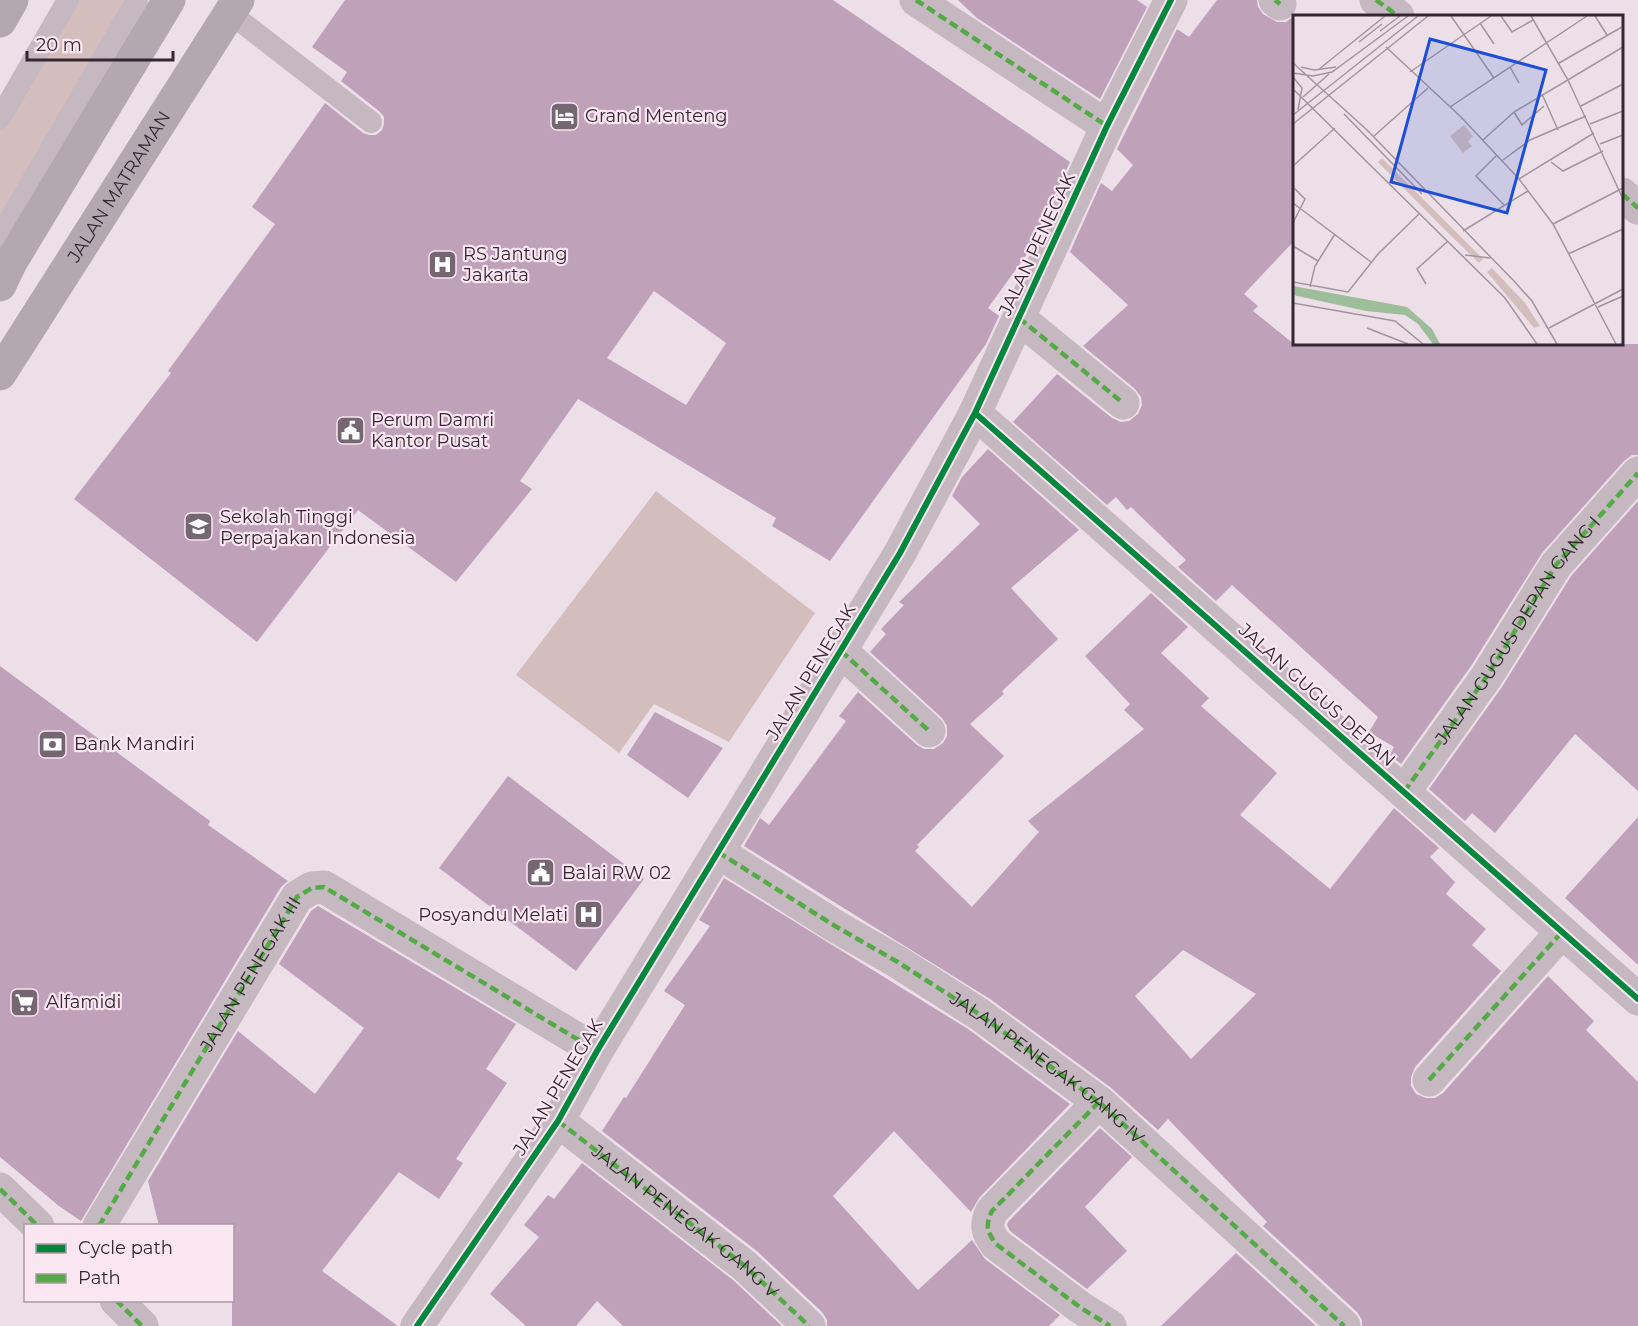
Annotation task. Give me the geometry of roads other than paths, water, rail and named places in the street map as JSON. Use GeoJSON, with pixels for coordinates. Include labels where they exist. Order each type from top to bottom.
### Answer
{"type":"FeatureCollection","features":[{"type":"Feature","properties":{"kind":"main road"},"geometry":{"type":"LineString","coordinates":[[0,21],[12,0]]}},
{"type":"Feature","properties":{"kind":"main road"},"geometry":{"type":"LineString","coordinates":[[0,285],[11,262],[169,0]]}},
{"type":"Feature","properties":{"kind":"main road","name":"JALAN MATRAMAN"},"geometry":{"type":"LineString","coordinates":[[0,374],[234,6]]}},
{"type":"Feature","properties":{"kind":"street"},"geometry":{"type":"LineString","coordinates":[[916,0],[1107,126]]}},
{"type":"Feature","properties":{"kind":"street","name":"JALAN PENEGAK"},"geometry":{"type":"LineString","coordinates":[[417,1326],[558,1121],[597,1051],[900,553],[975,413],[1107,126],[1171,0]]}},
{"type":"Feature","properties":{"kind":"street"},"geometry":{"type":"LineString","coordinates":[[1376,0],[1397,15]]}},
{"type":"Feature","properties":{"kind":"street"},"geometry":{"type":"LineString","coordinates":[[1623,195],[1638,208]]}},
{"type":"Feature","properties":{"kind":"street"},"geometry":{"type":"LineString","coordinates":[[1019,318],[1123,403]]}},
{"type":"Feature","properties":{"kind":"street","name":"JALAN GUGUS DEPAN"},"geometry":{"type":"LineString","coordinates":[[975,413],[1638,999]]}},
{"type":"Feature","properties":{"kind":"street","name":"JALAN GUGUS DEPAN GANG I"},"geometry":{"type":"LineString","coordinates":[[1404,792],[1487,676],[1556,565],[1638,473]]}},
{"type":"Feature","properties":{"kind":"street"},"geometry":{"type":"LineString","coordinates":[[841,651],[929,732]]}},
{"type":"Feature","properties":{"kind":"street","name":"JALAN PENEGAK GANG IV"},"geometry":{"type":"LineString","coordinates":[[718,852],[961,1002],[1099,1102],[1344,1326]]}},
{"type":"Feature","properties":{"kind":"street","name":"JALAN PENEGAK III"},"geometry":{"type":"LineString","coordinates":[[100,1224],[297,897],[312,888],[324,887],[597,1051]]}},
{"type":"Feature","properties":{"kind":"street"},"geometry":{"type":"LineString","coordinates":[[1429,1080],[1562,932]]}},
{"type":"Feature","properties":{"kind":"street"},"geometry":{"type":"LineString","coordinates":[[1099,1102],[992,1211],[987,1222],[988,1233],[996,1244],[1081,1308],[1110,1326]]}},
{"type":"Feature","properties":{"kind":"street","name":"JALAN PENEGAK GANG V"},"geometry":{"type":"LineString","coordinates":[[558,1121],[745,1266],[809,1326]]}},
{"type":"Feature","properties":{"kind":"street"},"geometry":{"type":"LineString","coordinates":[[0,1189],[36,1224]]}},
{"type":"Feature","properties":{"kind":"street"},"geometry":{"type":"LineString","coordinates":[[118,1302],[142,1326]]}},
{"type":"Feature","properties":{"kind":"lane"},"geometry":{"type":"LineString","coordinates":[[0,118],[68,0]]}},
{"type":"Feature","properties":{"kind":"lane"},"geometry":{"type":"LineString","coordinates":[[0,237],[136,0]]}},
{"type":"Feature","properties":{"kind":"lane"},"geometry":{"type":"LineString","coordinates":[[234,6],[371,122]]}},
{"type":"Feature","properties":{"kind":"place","name":"Grand Menteng"},"geometry":{"type":"Point","coordinates":[564,116]}},
{"type":"Feature","properties":{"kind":"place","name":"RS Jantung Jakarta"},"geometry":{"type":"Point","coordinates":[442,264]}},
{"type":"Feature","properties":{"kind":"place","name":"Perum Damri Kantor Pusat"},"geometry":{"type":"Point","coordinates":[350,430]}},
{"type":"Feature","properties":{"kind":"place","name":"Sekolah Tinggi Perpajakan Indonesia"},"geometry":{"type":"Point","coordinates":[199,527]}},
{"type":"Feature","properties":{"kind":"place","name":"Bank Mandiri"},"geometry":{"type":"Point","coordinates":[53,744]}},
{"type":"Feature","properties":{"kind":"place","name":"Balai RW 02"},"geometry":{"type":"Point","coordinates":[541,873]}},
{"type":"Feature","properties":{"kind":"place","name":"Posyandu Melati"},"geometry":{"type":"Point","coordinates":[589,915]}},
{"type":"Feature","properties":{"kind":"place","name":"Alfamidi"},"geometry":{"type":"Point","coordinates":[25,1002]}}]}
